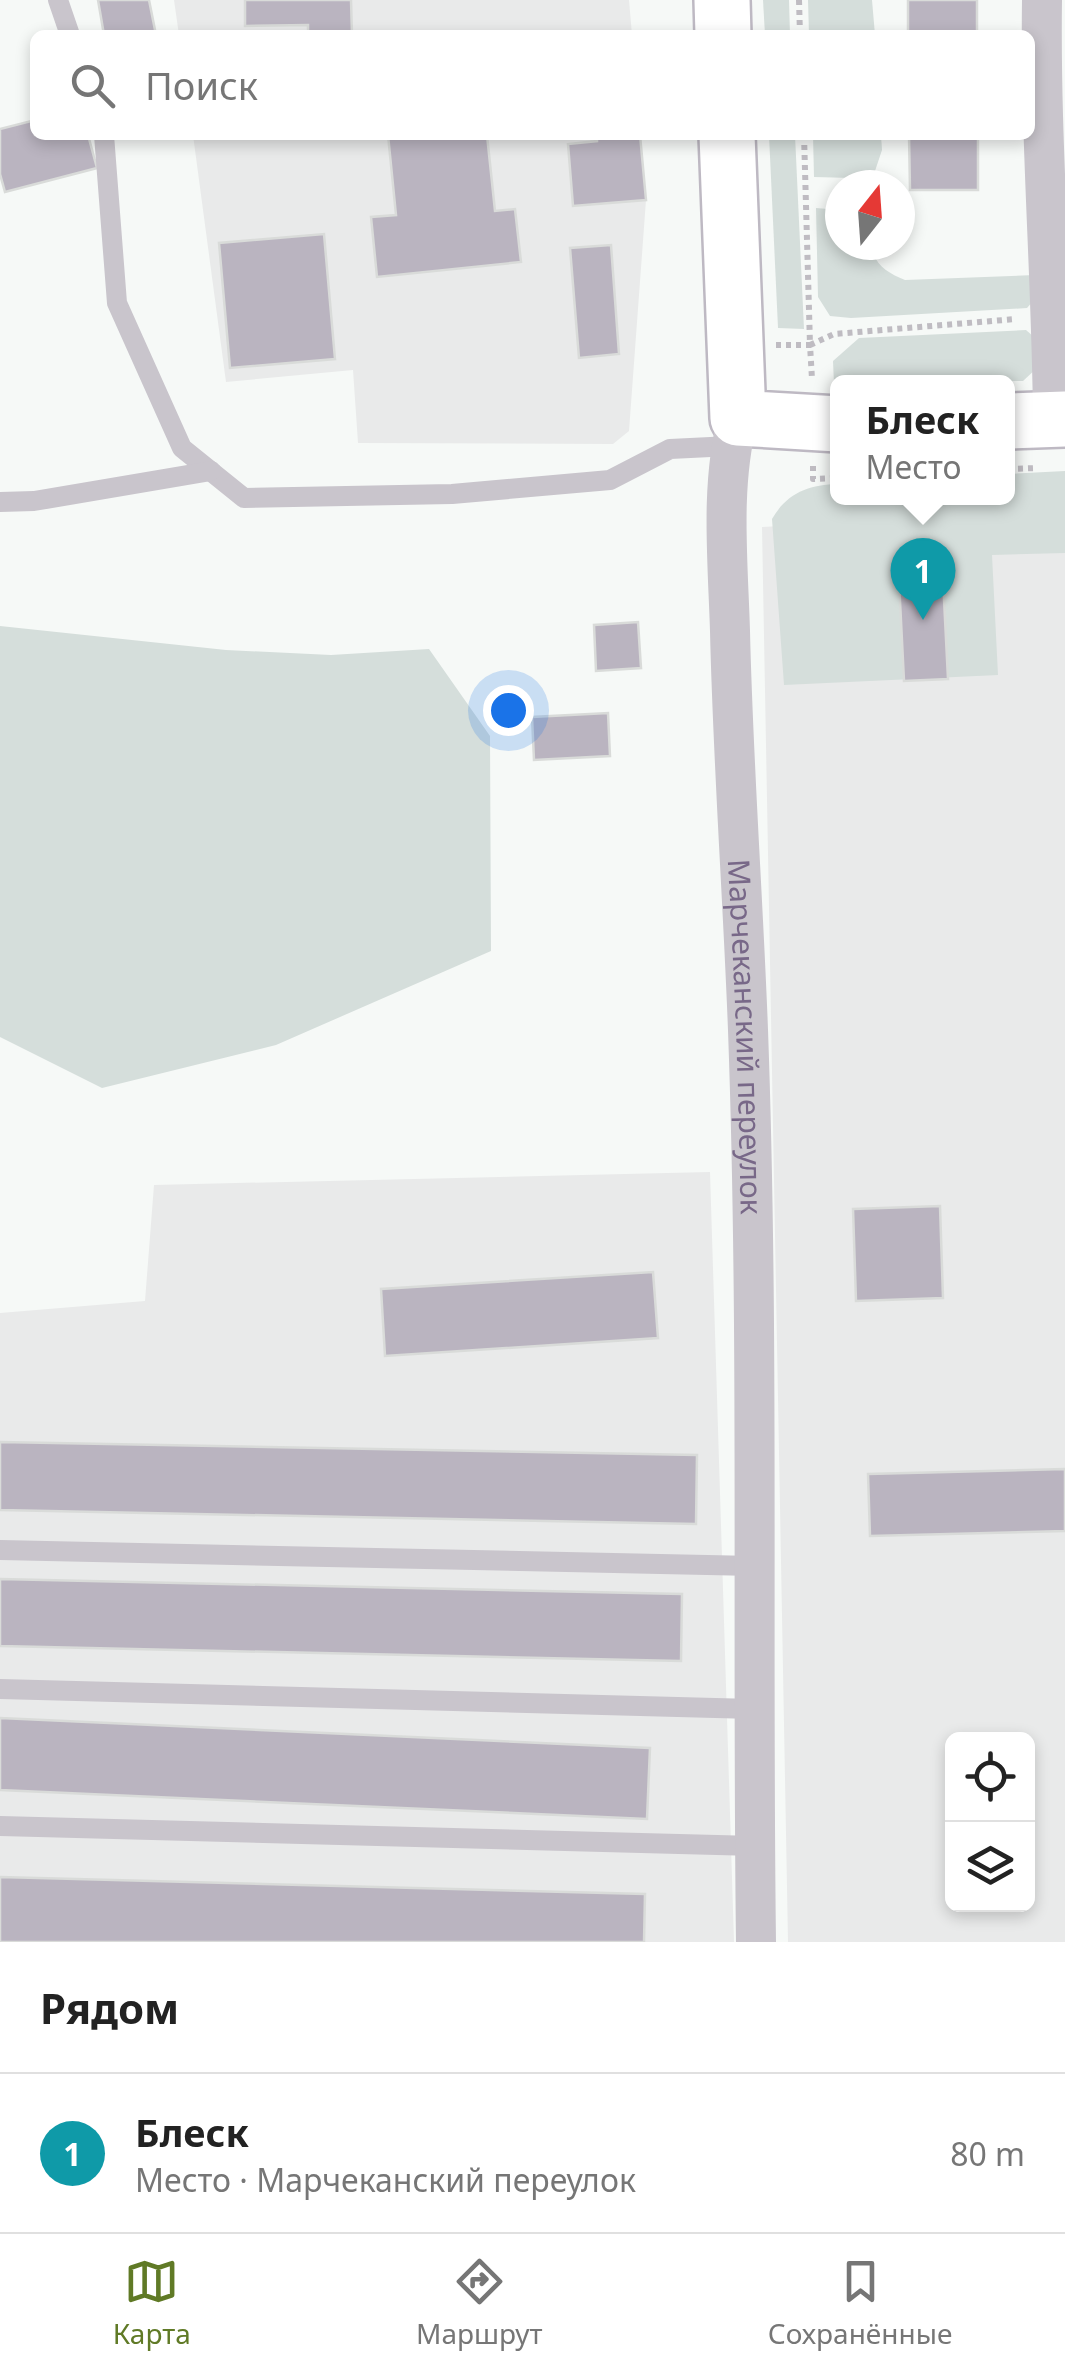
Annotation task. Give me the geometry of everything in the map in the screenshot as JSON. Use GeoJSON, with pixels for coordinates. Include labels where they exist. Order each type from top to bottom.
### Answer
{"type":"FeatureCollection","features":[{"type":"Feature","properties":{"kind":"main road"},"geometry":{"type":"LineString","coordinates":[[722,0],[723,30]]}},
{"type":"Feature","properties":{"kind":"main road","name":"Марчеканский переулок"},"geometry":{"type":"LineString","coordinates":[[727,140],[735,344],[734,432]]}},
{"type":"Feature","properties":{"kind":"main road"},"geometry":{"type":"LineString","coordinates":[[734,432],[826,425]]}},
{"type":"Feature","properties":{"kind":"street"},"geometry":{"type":"LineString","coordinates":[[1042,0],[1053,77],[1052,313],[1044,431]]}},
{"type":"Feature","properties":{"kind":"street","name":"Марчеканский переулок"},"geometry":{"type":"LineString","coordinates":[[734,432],[728,577],[753,1192],[756,1942]]}},
{"type":"Feature","properties":{"kind":"lane"},"geometry":{"type":"LineString","coordinates":[[58,0],[68,30]]}},
{"type":"Feature","properties":{"kind":"lane"},"geometry":{"type":"LineString","coordinates":[[104,140],[117,303],[182,448],[244,498],[452,494],[610,480],[670,449],[734,432]]}},
{"type":"Feature","properties":{"kind":"lane"},"geometry":{"type":"LineString","coordinates":[[0,502],[34,501],[211,471]]}},
{"type":"Feature","properties":{"kind":"lane"},"geometry":{"type":"LineString","coordinates":[[0,1550],[754,1566]]}},
{"type":"Feature","properties":{"kind":"lane"},"geometry":{"type":"LineString","coordinates":[[0,1689],[753,1709]]}},
{"type":"Feature","properties":{"kind":"lane"},"geometry":{"type":"LineString","coordinates":[[0,1826],[755,1846]]}},
{"type":"Feature","properties":{"kind":"path"},"geometry":{"type":"LineString","coordinates":[[799,0],[800,30]]}},
{"type":"Feature","properties":{"kind":"path"},"geometry":{"type":"LineString","coordinates":[[804,140],[810,345],[826,425]]}},
{"type":"Feature","properties":{"kind":"path"},"geometry":{"type":"LineString","coordinates":[[735,344],[810,345],[834,334],[1052,313]]}},
{"type":"Feature","properties":{"kind":"path"},"geometry":{"type":"LineString","coordinates":[[1015,462],[1044,431]]}},
{"type":"Feature","properties":{"kind":"path"},"geometry":{"type":"LineString","coordinates":[[813,479],[830,478]]}},
{"type":"Feature","properties":{"kind":"shaded area"},"geometry":{"type":"Polygon","coordinates":[[[174,0],[629,0],[632,30],[178,30],[174,0]]]}},
{"type":"Feature","properties":{"kind":"shaded area"},"geometry":{"type":"Polygon","coordinates":[[[763,0],[789,0],[790,30],[765,30],[763,0]]]}},
{"type":"Feature","properties":{"kind":"shaded area"},"geometry":{"type":"Polygon","coordinates":[[[808,0],[872,0],[875,30],[809,30],[808,0]]]}},
{"type":"Feature","properties":{"kind":"shaded area"},"geometry":{"type":"Polygon","coordinates":[[[194,140],[640,140],[646,200],[629,431],[613,444],[358,443],[353,370],[226,382],[194,140]]]}},
{"type":"Feature","properties":{"kind":"shaded area"},"geometry":{"type":"Polygon","coordinates":[[[769,140],[795,140],[804,329],[778,328],[769,140]]]}},
{"type":"Feature","properties":{"kind":"shaded area"},"geometry":{"type":"Polygon","coordinates":[[[813,140],[881,140],[875,170],[825,170],[825,177],[814,177],[813,140]]]}},
{"type":"Feature","properties":{"kind":"shaded area"},"geometry":{"type":"Polygon","coordinates":[[[816,208],[825,209],[825,260],[877,260],[905,280],[1035,275],[1034,300],[1027,308],[851,318],[830,316],[818,297],[816,208]]]}},
{"type":"Feature","properties":{"kind":"shaded area"},"geometry":{"type":"Polygon","coordinates":[[[1026,330],[1034,337],[1038,367],[1023,381],[1015,381],[1015,375],[834,375],[833,361],[859,338],[1026,330]]]}},
{"type":"Feature","properties":{"kind":"shaded area"},"geometry":{"type":"Polygon","coordinates":[[[1065,471],[1065,553],[992,555],[998,675],[784,685],[772,519],[792,497],[830,485],[830,505],[1015,505],[1015,474],[1065,471]]]}},
{"type":"Feature","properties":{"kind":"shaded area"},"geometry":{"type":"Polygon","coordinates":[[[1065,511],[1065,1942],[788,1942],[762,527],[1065,511]]]}},
{"type":"Feature","properties":{"kind":"shaded area"},"geometry":{"type":"Polygon","coordinates":[[[0,626],[226,650],[331,655],[429,649],[490,736],[491,951],[276,1045],[102,1088],[0,1037],[0,626]]]}},
{"type":"Feature","properties":{"kind":"shaded area"},"geometry":{"type":"Polygon","coordinates":[[[710,1172],[734,1942],[0,1942],[0,1313],[145,1301],[154,1185],[710,1172]]]}},
{"type":"Feature","properties":{"kind":"building"},"geometry":{"type":"Polygon","coordinates":[[[98,0],[149,0],[155,30],[103,30],[98,0]]]}},
{"type":"Feature","properties":{"kind":"building"},"geometry":{"type":"Polygon","coordinates":[[[245,0],[351,0],[352,30],[308,30],[308,25],[245,26],[245,0]]]}},
{"type":"Feature","properties":{"kind":"building"},"geometry":{"type":"Polygon","coordinates":[[[908,0],[977,0],[977,30],[908,30],[908,0]]]}},
{"type":"Feature","properties":{"kind":"building"},"geometry":{"type":"Polygon","coordinates":[[[30,121],[30,140],[89,140],[97,168],[5,192],[0,174],[0,129],[30,121]]]}},
{"type":"Feature","properties":{"kind":"building"},"geometry":{"type":"Polygon","coordinates":[[[388,140],[488,140],[495,211],[515,209],[521,262],[377,277],[371,217],[396,215],[388,140]]]}},
{"type":"Feature","properties":{"kind":"building"},"geometry":{"type":"Polygon","coordinates":[[[640,140],[646,200],[573,206],[568,144],[640,140]]]}},
{"type":"Feature","properties":{"kind":"building"},"geometry":{"type":"Polygon","coordinates":[[[909,140],[978,140],[978,190],[915,190],[909,140]]]}},
{"type":"Feature","properties":{"kind":"building"},"geometry":{"type":"Polygon","coordinates":[[[324,234],[335,359],[230,368],[219,243],[324,234]]]}},
{"type":"Feature","properties":{"kind":"building"},"geometry":{"type":"Polygon","coordinates":[[[611,245],[619,354],[579,358],[570,248],[611,245]]]}},
{"type":"Feature","properties":{"kind":"building"},"geometry":{"type":"Polygon","coordinates":[[[942,559],[948,679],[904,681],[898,561],[942,559]]]}},
{"type":"Feature","properties":{"kind":"building"},"geometry":{"type":"Polygon","coordinates":[[[638,622],[641,668],[596,671],[594,625],[638,622]]]}},
{"type":"Feature","properties":{"kind":"building"},"geometry":{"type":"Polygon","coordinates":[[[608,713],[610,756],[534,760],[532,717],[608,713]]]}},
{"type":"Feature","properties":{"kind":"building"},"geometry":{"type":"Polygon","coordinates":[[[940,1206],[943,1298],[856,1301],[853,1209],[940,1206]]]}},
{"type":"Feature","properties":{"kind":"building"},"geometry":{"type":"Polygon","coordinates":[[[653,1272],[658,1338],[385,1356],[381,1289],[653,1272]]]}},
{"type":"Feature","properties":{"kind":"building"},"geometry":{"type":"Polygon","coordinates":[[[0,1442],[697,1455],[696,1524],[0,1510],[0,1442]]]}},
{"type":"Feature","properties":{"kind":"building"},"geometry":{"type":"Polygon","coordinates":[[[1065,1469],[1065,1531],[870,1536],[868,1474],[1065,1469]]]}},
{"type":"Feature","properties":{"kind":"building"},"geometry":{"type":"Polygon","coordinates":[[[0,1579],[682,1594],[681,1661],[0,1646],[0,1579]]]}},
{"type":"Feature","properties":{"kind":"building"},"geometry":{"type":"Polygon","coordinates":[[[0,1718],[650,1748],[647,1819],[0,1790],[0,1718]]]}},
{"type":"Feature","properties":{"kind":"building"},"geometry":{"type":"Polygon","coordinates":[[[0,1877],[645,1894],[644,1942],[0,1942],[0,1877]]]}},
{"type":"Feature","properties":{"kind":"place","name":"Блеск"},"geometry":{"type":"Point","coordinates":[923,620]}}]}
